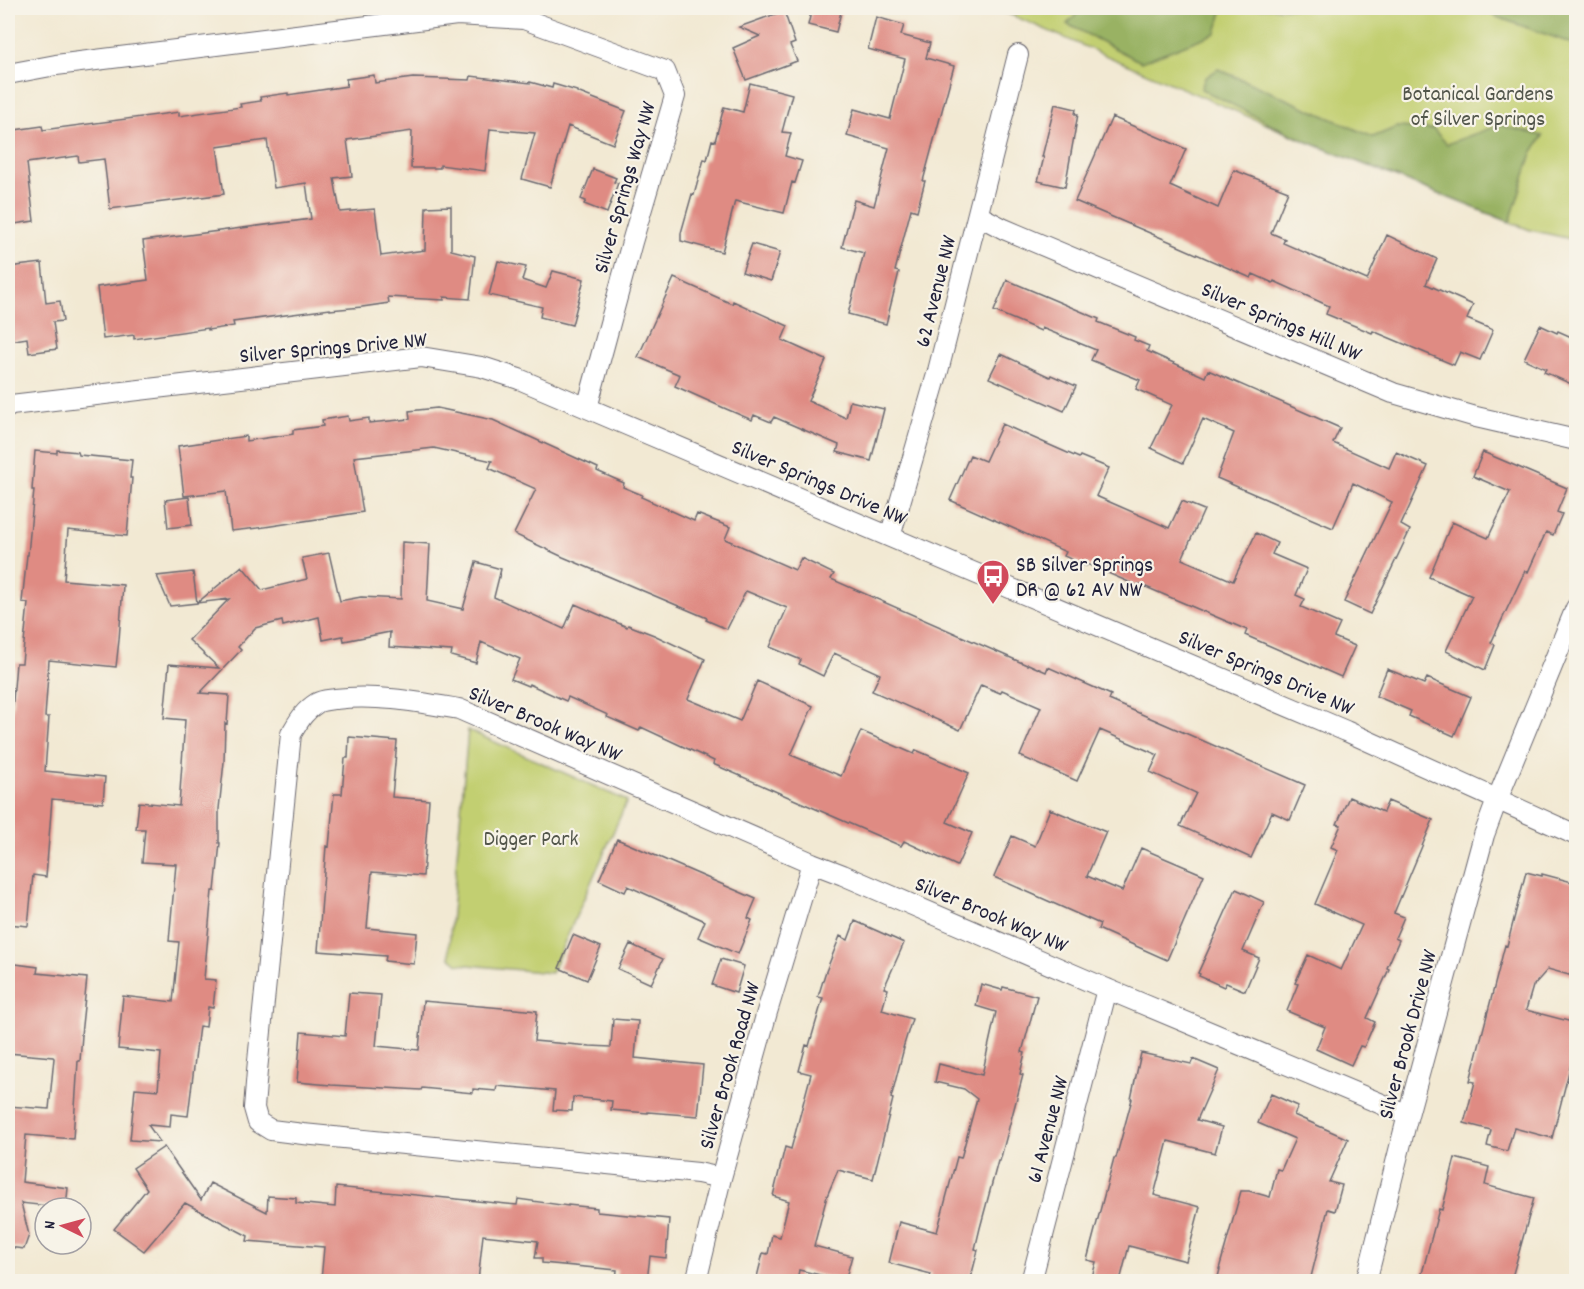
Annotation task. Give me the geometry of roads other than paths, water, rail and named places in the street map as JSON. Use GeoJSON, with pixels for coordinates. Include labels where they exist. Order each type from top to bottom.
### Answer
{"type":"FeatureCollection","features":[{"type":"Feature","properties":{"kind":"street","name":"Silver Springs Way NW"},"geometry":{"type":"LineString","coordinates":[[8,74],[56,65],[457,15],[524,20],[665,71],[675,96],[587,408]]}},
{"type":"Feature","properties":{"kind":"street","name":"62 Avenue NW"},"geometry":{"type":"LineString","coordinates":[[890,537],[939,371],[1018,55]]}},
{"type":"Feature","properties":{"kind":"street","name":"Silver Springs Hill NW"},"geometry":{"type":"LineString","coordinates":[[979,216],[1004,229],[1393,393],[1476,417],[1576,440]]}},
{"type":"Feature","properties":{"kind":"street","name":"Silver Springs Drive NW"},"geometry":{"type":"LineString","coordinates":[[8,407],[421,357],[482,367],[519,379],[1346,731],[1576,836]]}},
{"type":"Feature","properties":{"kind":"street"},"geometry":{"type":"LineString","coordinates":[[1497,800],[1576,608]]}},
{"type":"Feature","properties":{"kind":"street","name":"Silver Brook Way NW"},"geometry":{"type":"LineString","coordinates":[[721,1178],[698,1173],[303,1134],[271,1130],[258,1122],[254,1108],[257,1071],[291,735],[302,715],[319,701],[371,697],[407,700],[459,709],[812,863],[1408,1115]]}},
{"type":"Feature","properties":{"kind":"street","name":"Silver Brook Drive NW"},"geometry":{"type":"LineString","coordinates":[[1366,1281],[1408,1115],[1484,835],[1497,800]]}},
{"type":"Feature","properties":{"kind":"street","name":"Silver Brook Road NW"},"geometry":{"type":"LineString","coordinates":[[696,1281],[721,1178],[812,863]]}},
{"type":"Feature","properties":{"kind":"street","name":"61 Avenue NW"},"geometry":{"type":"LineString","coordinates":[[1031,1281],[1107,989]]}},
{"type":"Feature","properties":{"kind":"place","name":"SB Silver Springs DR @ 62 AV NW"},"geometry":{"type":"Point","coordinates":[993,605]}},
{"type":"Feature","properties":{"kind":"park label","name":"Botanical Gardens of Silver Springs"},"geometry":{"type":"Point","coordinates":[1478,104]}},
{"type":"Feature","properties":{"kind":"park label","name":"Digger Park"},"geometry":{"type":"Point","coordinates":[531,837]}}]}
